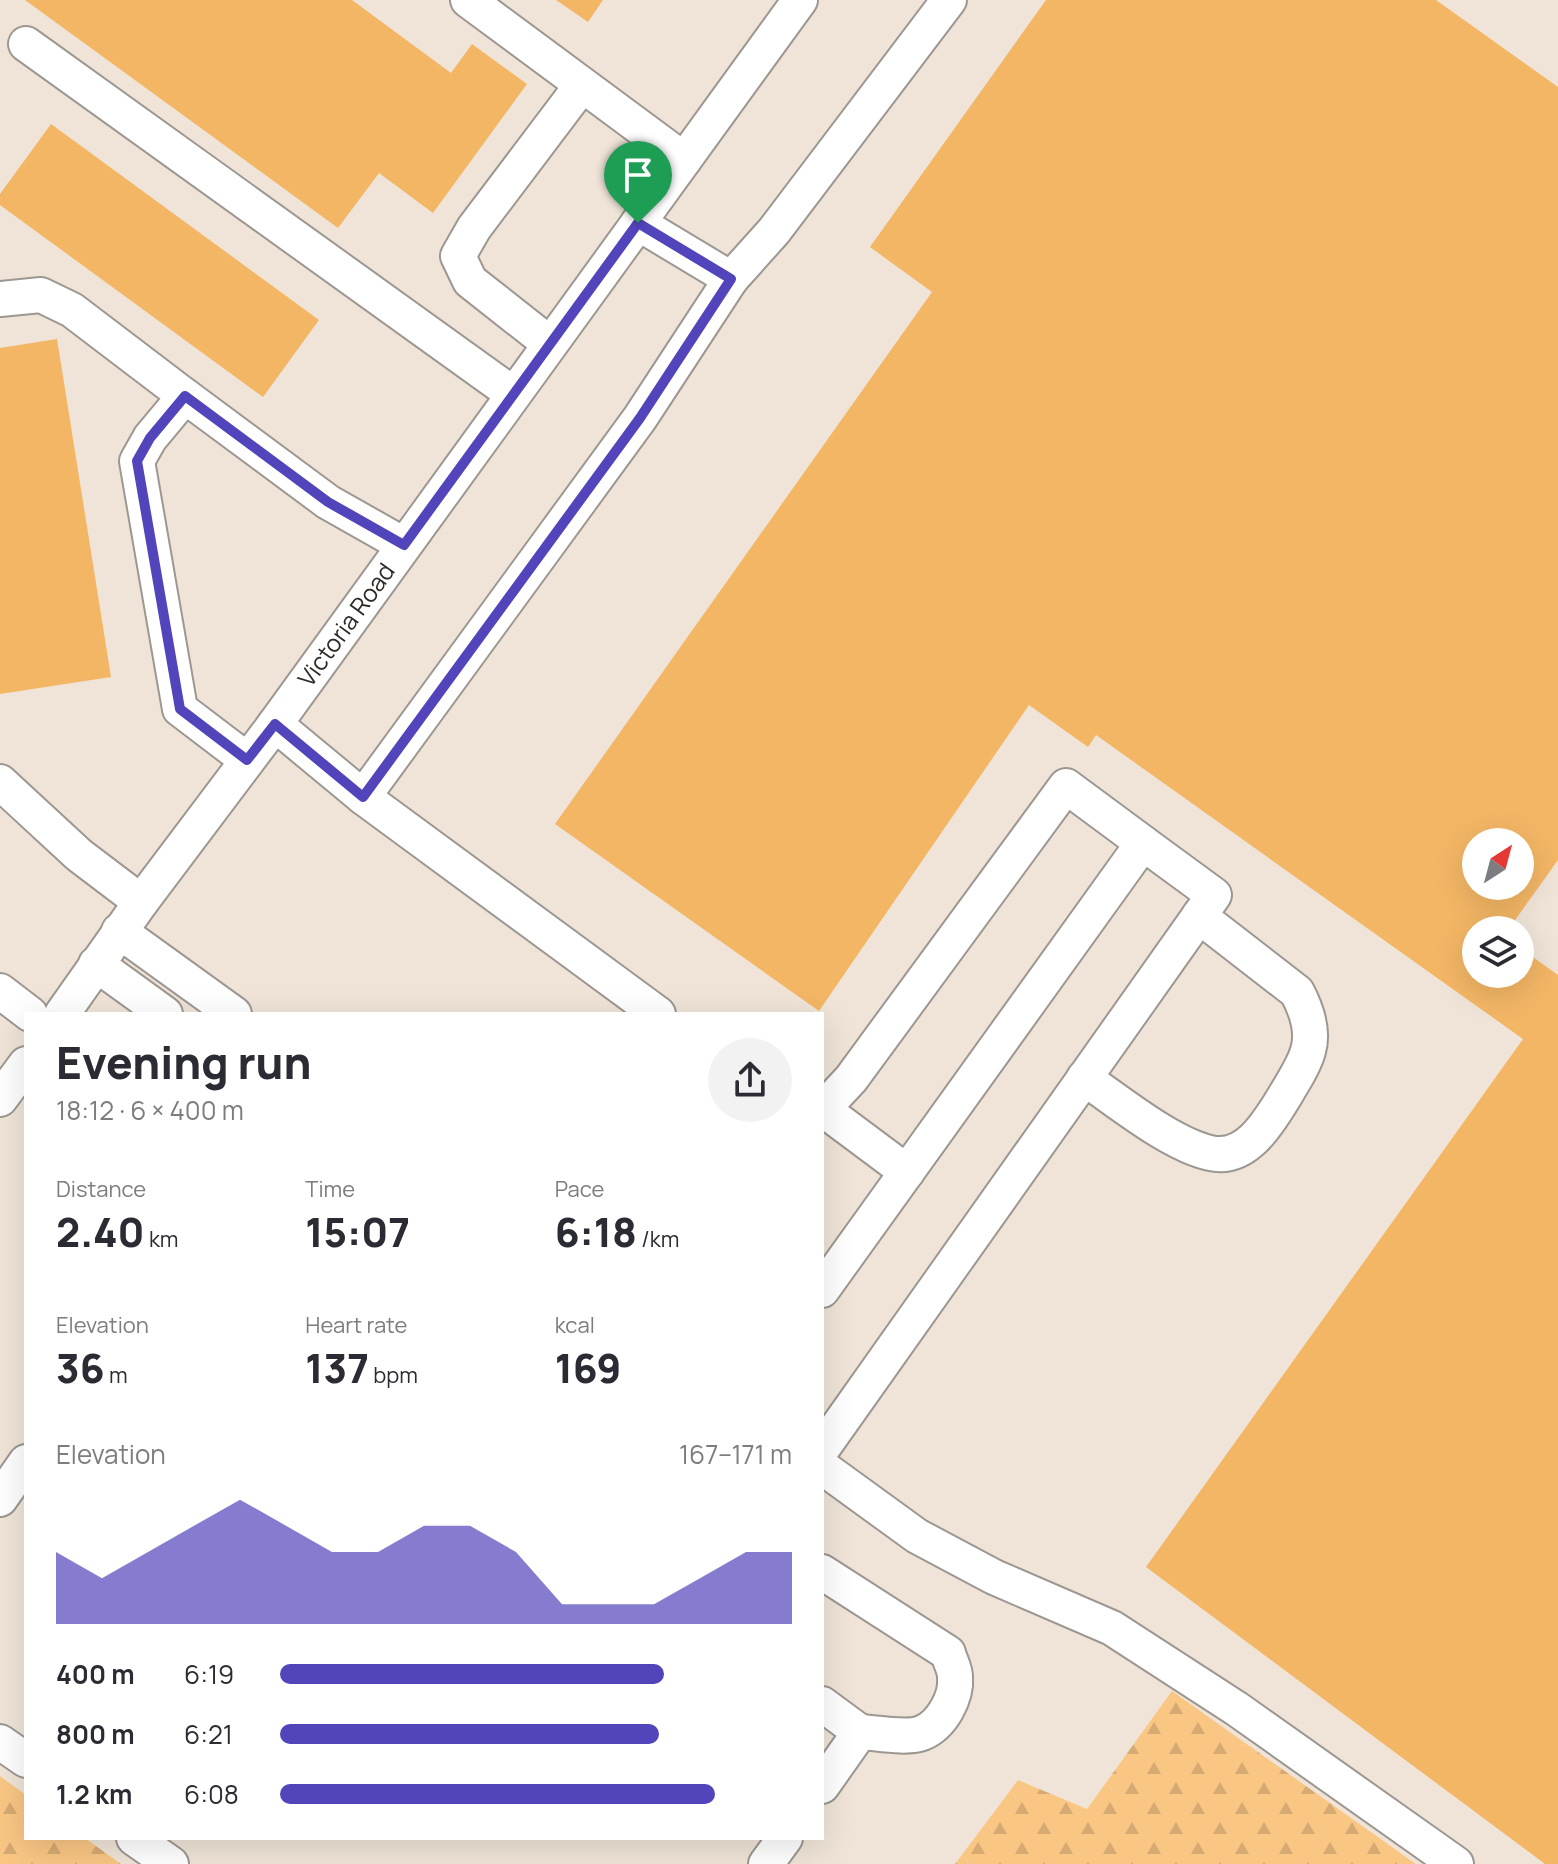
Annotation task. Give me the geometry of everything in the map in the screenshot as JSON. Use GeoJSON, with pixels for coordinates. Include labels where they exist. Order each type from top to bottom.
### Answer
{"type":"FeatureCollection","features":[{"type":"Feature","properties":{"kind":"street"},"geometry":{"type":"LineString","coordinates":[[468,0],[684,160]]}},
{"type":"Feature","properties":{"kind":"street","name":"Victoria Road"},"geometry":{"type":"LineString","coordinates":[[63,1012],[119,931],[275,724],[800,0]]}},
{"type":"Feature","properties":{"kind":"street"},"geometry":{"type":"LineString","coordinates":[[363,797],[640,418],[731,279],[774,231],[949,0]]}},
{"type":"Feature","properties":{"kind":"street"},"geometry":{"type":"LineString","coordinates":[[26,44],[513,394]]}},
{"type":"Feature","properties":{"kind":"street"},"geometry":{"type":"LineString","coordinates":[[550,344],[470,281],[458,256],[474,228],[582,85]]}},
{"type":"Feature","properties":{"kind":"street"},"geometry":{"type":"LineString","coordinates":[[638,223],[731,279]]}},
{"type":"Feature","properties":{"kind":"street"},"geometry":{"type":"LineString","coordinates":[[0,299],[41,295],[72,310],[328,502],[404,545]]}},
{"type":"Feature","properties":{"kind":"street"},"geometry":{"type":"LineString","coordinates":[[185,396],[143,449],[137,461],[139,477],[180,709],[247,760]]}},
{"type":"Feature","properties":{"kind":"street"},"geometry":{"type":"LineString","coordinates":[[275,724],[363,797],[655,1012]]}},
{"type":"Feature","properties":{"kind":"street"},"geometry":{"type":"LineString","coordinates":[[0,782],[79,855],[141,902]]}},
{"type":"Feature","properties":{"kind":"street"},"geometry":{"type":"LineString","coordinates":[[824,1109],[851,1079],[1066,786],[1214,895],[824,1446]]}},
{"type":"Feature","properties":{"kind":"street"},"geometry":{"type":"LineString","coordinates":[[824,1287],[1143,843]]}},
{"type":"Feature","properties":{"kind":"street"},"geometry":{"type":"LineString","coordinates":[[1084,1078],[1176,1140],[1212,1154],[1233,1152],[1252,1140],[1269,1122],[1300,1072],[1309,1048],[1305,1006],[1297,992],[1199,916]]}},
{"type":"Feature","properties":{"kind":"street"},"geometry":{"type":"LineString","coordinates":[[119,931],[231,1012]]}},
{"type":"Feature","properties":{"kind":"street"},"geometry":{"type":"LineString","coordinates":[[96,964],[162,1012]]}},
{"type":"Feature","properties":{"kind":"street"},"geometry":{"type":"LineString","coordinates":[[0,991],[27,1012]]}},
{"type":"Feature","properties":{"kind":"street"},"geometry":{"type":"LineString","coordinates":[[0,1099],[24,1067]]}},
{"type":"Feature","properties":{"kind":"street"},"geometry":{"type":"LineString","coordinates":[[824,1111],[907,1172]]}},
{"type":"Feature","properties":{"kind":"street"},"geometry":{"type":"LineString","coordinates":[[0,1499],[24,1465]]}},
{"type":"Feature","properties":{"kind":"street"},"geometry":{"type":"LineString","coordinates":[[824,1468],[917,1536],[994,1577],[1112,1628],[1237,1709],[1456,1864]]}},
{"type":"Feature","properties":{"kind":"street"},"geometry":{"type":"LineString","coordinates":[[824,1573],[948,1653],[956,1676],[953,1700],[940,1720],[923,1733],[860,1732],[824,1705]]}},
{"type":"Feature","properties":{"kind":"street"},"geometry":{"type":"LineString","coordinates":[[824,1783],[860,1732]]}},
{"type":"Feature","properties":{"kind":"street"},"geometry":{"type":"LineString","coordinates":[[0,1742],[24,1759]]}},
{"type":"Feature","properties":{"kind":"street"},"geometry":{"type":"LineString","coordinates":[[137,1840],[171,1864]]}},
{"type":"Feature","properties":{"kind":"street"},"geometry":{"type":"LineString","coordinates":[[766,1864],[784,1840]]}},
{"type":"Feature","properties":{"kind":"shaded area"},"geometry":{"type":"Polygon","coordinates":[[[0,0],[1558,0],[1558,1864],[1416,1864],[1172,1692],[1087,1809],[1018,1780],[955,1864],[121,1864],[88,1840],[824,1840],[824,1012],[24,1012],[24,1794],[0,1776],[0,0]]]}},
{"type":"Feature","properties":{"kind":"green space"},"geometry":{"type":"Polygon","coordinates":[[[1172,1691],[1416,1864],[955,1864],[1018,1780],[1087,1809],[1172,1691]]]}},
{"type":"Feature","properties":{"kind":"green space"},"geometry":{"type":"Polygon","coordinates":[[[0,1776],[24,1794],[24,1840],[88,1840],[121,1864],[0,1864],[0,1776]]]}},
{"type":"Feature","properties":{"kind":"building"},"geometry":{"type":"Polygon","coordinates":[[[25,0],[352,0],[451,73],[472,44],[527,84],[433,213],[379,173],[338,228],[25,0]]]}},
{"type":"Feature","properties":{"kind":"building"},"geometry":{"type":"Polygon","coordinates":[[[556,0],[603,0],[588,22],[556,0]]]}},
{"type":"Feature","properties":{"kind":"building"},"geometry":{"type":"Polygon","coordinates":[[[1046,0],[1436,0],[1558,87],[1558,860],[1534,894],[1534,828],[1462,828],[1462,900],[1529,900],[1518,916],[1462,916],[1462,988],[1534,988],[1534,958],[1558,975],[1558,1864],[1545,1864],[1146,1567],[1523,1039],[1096,735],[1088,747],[1029,705],[819,1011],[555,824],[932,292],[870,247],[1046,0]]]}},
{"type":"Feature","properties":{"kind":"building"},"geometry":{"type":"Polygon","coordinates":[[[51,124],[319,320],[263,397],[0,205],[0,194],[51,124]]]}},
{"type":"Feature","properties":{"kind":"building"},"geometry":{"type":"Polygon","coordinates":[[[57,339],[111,677],[0,694],[0,348],[57,339]]]}},
{"type":"Feature","properties":{"kind":"route"},"geometry":{"type":"LineString","coordinates":[[638,223],[731,279],[640,418],[363,797],[275,724],[247,760],[180,709],[137,461],[150,438],[185,396],[328,502],[404,545],[638,223]]}}]}
